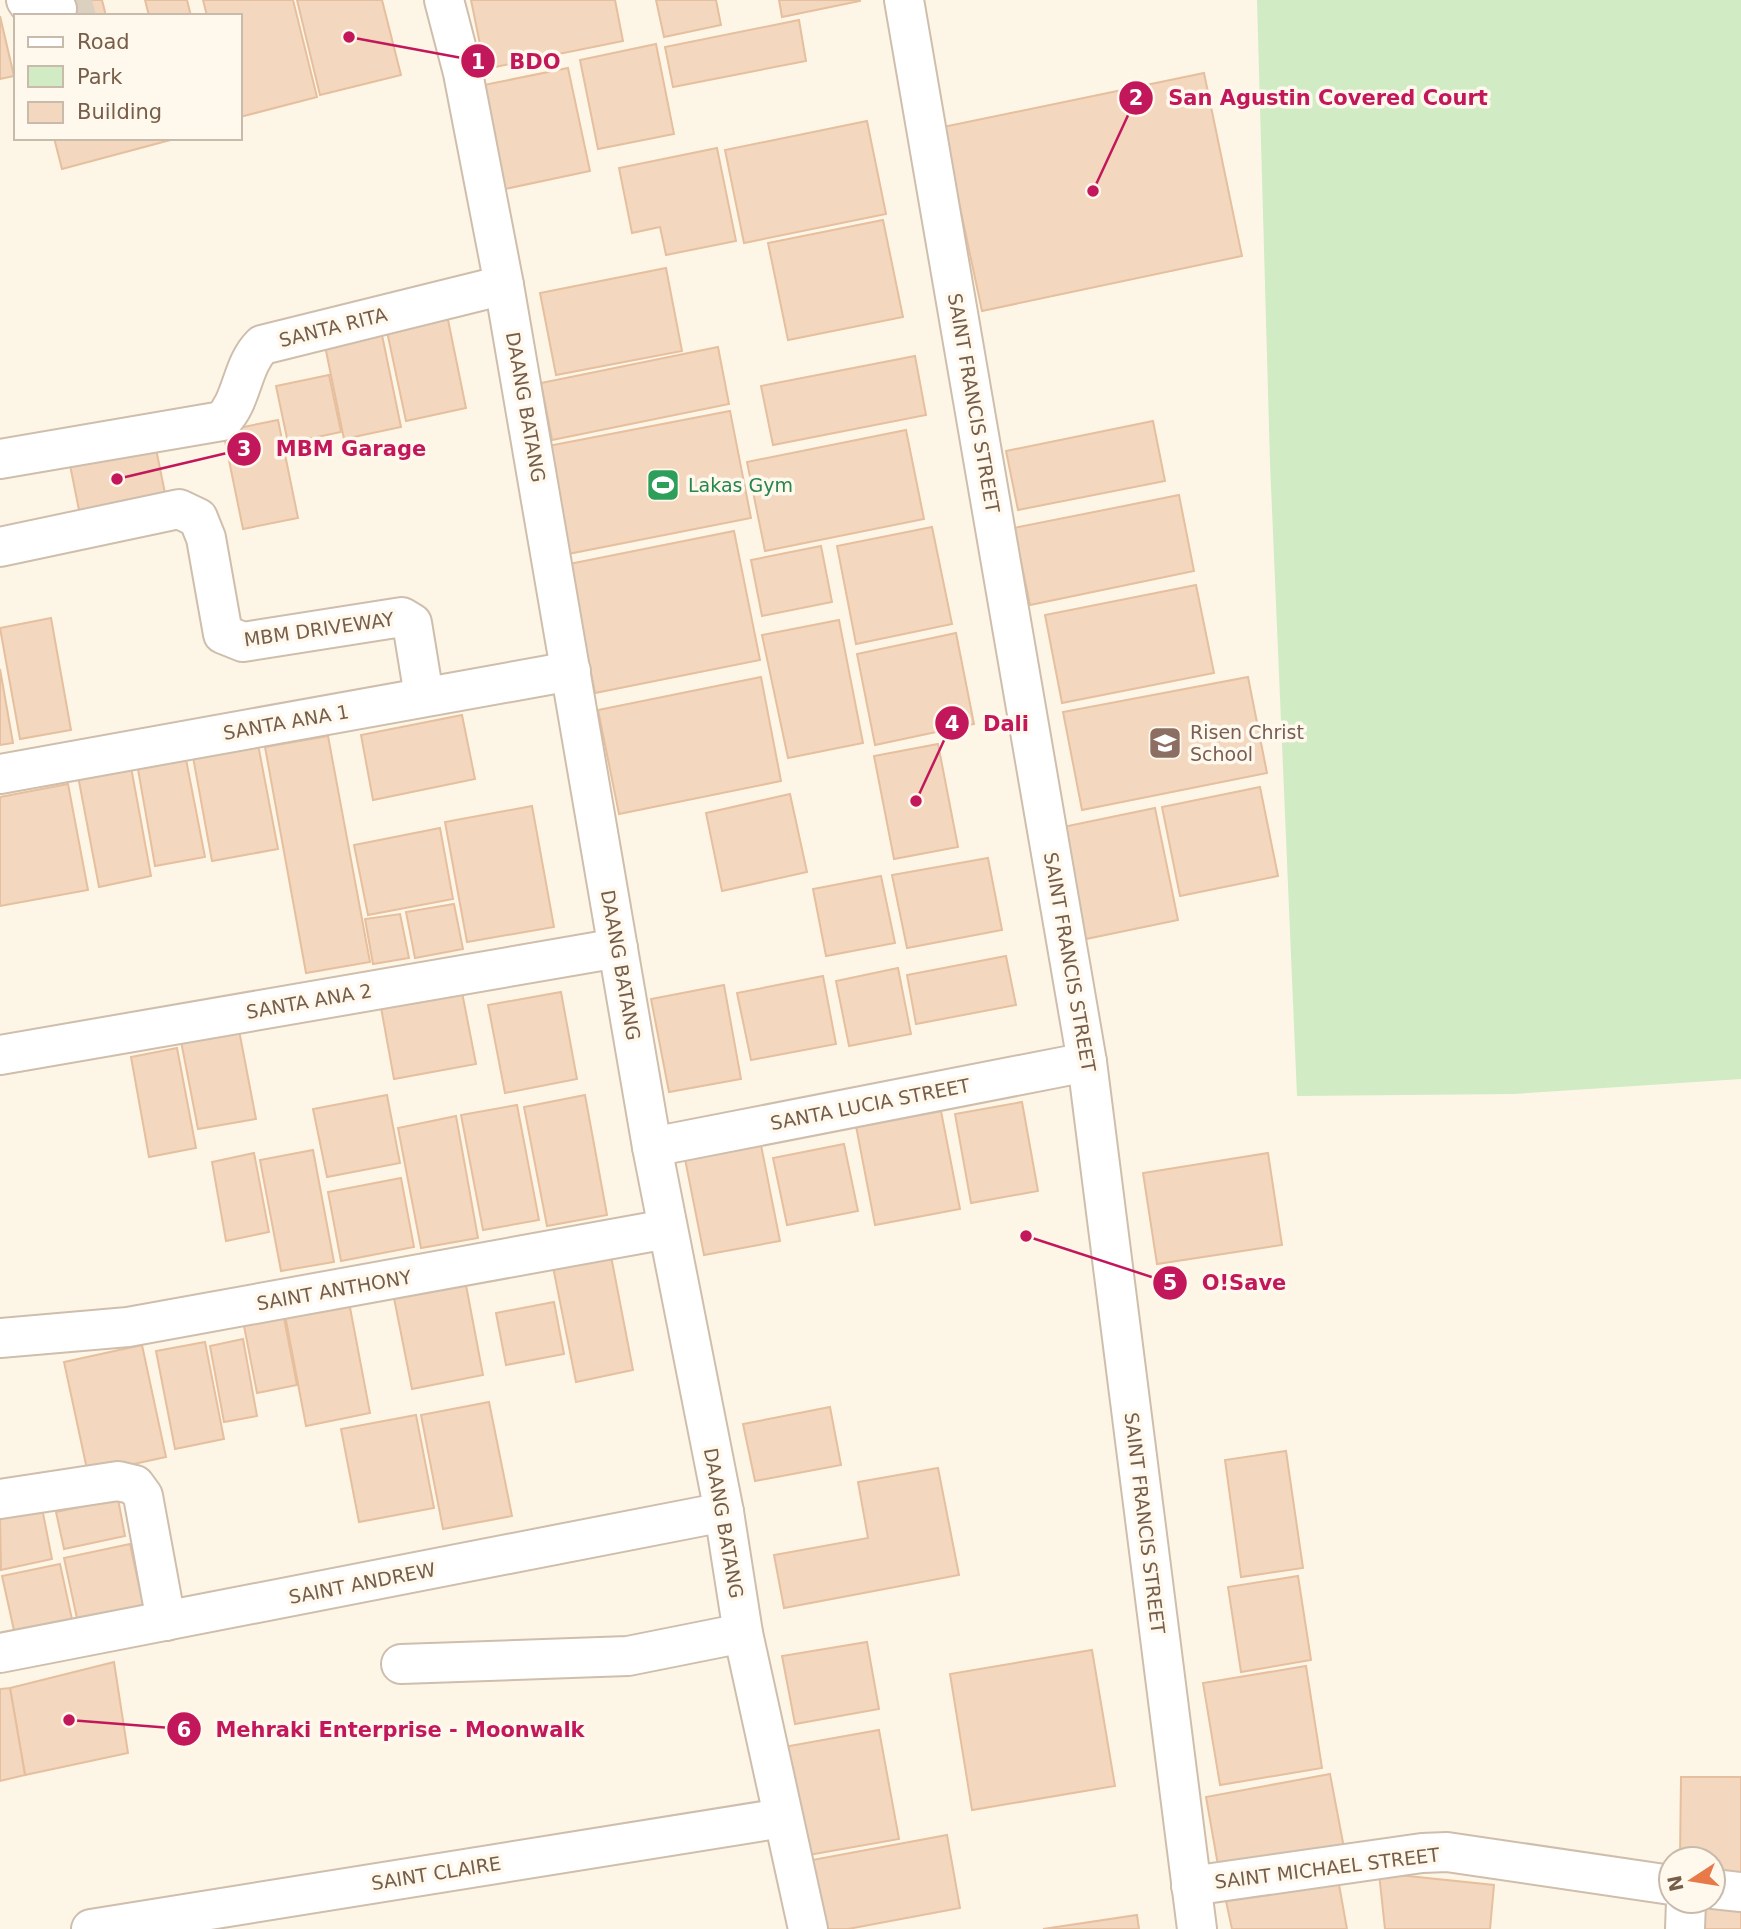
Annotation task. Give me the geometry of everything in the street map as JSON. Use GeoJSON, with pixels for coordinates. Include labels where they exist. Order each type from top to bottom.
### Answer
{"type":"FeatureCollection","features":[{"type":"Feature","properties":{"kind":"street","name":"DAANG BATANG"},"geometry":{"type":"LineString","coordinates":[[444,0],[463,73],[504,285],[652,1147],[724,1512],[743,1633],[808,1929]]}},
{"type":"Feature","properties":{"kind":"street","name":"SAINT FRANCIS STREET"},"geometry":{"type":"LineString","coordinates":[[904,0],[1087,1062],[1197,1929]]}},
{"type":"Feature","properties":{"kind":"street","name":"SANTA RITA"},"geometry":{"type":"LineString","coordinates":[[0,459],[222,421],[233,410],[253,354],[262,345],[504,285]]}},
{"type":"Feature","properties":{"kind":"street","name":"MBM DRIVEWAY"},"geometry":{"type":"LineString","coordinates":[[0,547],[179,509],[198,519],[206,538],[223,634],[243,642],[402,617],[412,623],[424,696]]}},
{"type":"Feature","properties":{"kind":"street","name":"SANTA ANA 1"},"geometry":{"type":"LineString","coordinates":[[0,774],[571,671]]}},
{"type":"Feature","properties":{"kind":"street","name":"SANTA ANA 2"},"geometry":{"type":"LineString","coordinates":[[0,1055],[618,948]]}},
{"type":"Feature","properties":{"kind":"street","name":"SANTA LUCIA STREET"},"geometry":{"type":"LineString","coordinates":[[652,1147],[1087,1062]]}},
{"type":"Feature","properties":{"kind":"street","name":"SAINT ANTHONY"},"geometry":{"type":"LineString","coordinates":[[0,1338],[128,1327],[667,1229]]}},
{"type":"Feature","properties":{"kind":"street"},"geometry":{"type":"LineString","coordinates":[[0,1499],[118,1480],[135,1485],[143,1496],[166,1621]]}},
{"type":"Feature","properties":{"kind":"street","name":"SAINT ANDREW"},"geometry":{"type":"LineString","coordinates":[[0,1653],[724,1512]]}},
{"type":"Feature","properties":{"kind":"street"},"geometry":{"type":"LineString","coordinates":[[401,1664],[628,1656],[743,1633]]}},
{"type":"Feature","properties":{"kind":"street","name":"SAINT CLAIRE"},"geometry":{"type":"LineString","coordinates":[[91,1929],[782,1818]]}},
{"type":"Feature","properties":{"kind":"street","name":"SAINT MICHAEL STREET"},"geometry":{"type":"LineString","coordinates":[[1191,1886],[1422,1853],[1447,1852],[1657,1883]]}},
{"type":"Feature","properties":{"kind":"green space"},"geometry":{"type":"Polygon","coordinates":[[[1257,0],[1741,0],[1741,1079],[1514,1094],[1297,1096],[1270,463],[1257,0]]]}},
{"type":"Feature","properties":{"kind":"building"},"geometry":{"type":"Polygon","coordinates":[[[55,0],[102,0],[106,14],[58,14],[55,0]]]}},
{"type":"Feature","properties":{"kind":"building"},"geometry":{"type":"Polygon","coordinates":[[[145,0],[187,0],[190,14],[148,14],[145,0]]]}},
{"type":"Feature","properties":{"kind":"building"},"geometry":{"type":"Polygon","coordinates":[[[203,0],[293,0],[317,97],[242,116],[242,14],[206,14],[203,0]]]}},
{"type":"Feature","properties":{"kind":"building"},"geometry":{"type":"Polygon","coordinates":[[[297,0],[382,0],[401,75],[320,95],[297,0]]]}},
{"type":"Feature","properties":{"kind":"building"},"geometry":{"type":"Polygon","coordinates":[[[471,0],[615,0],[623,41],[485,69],[471,0]]]}},
{"type":"Feature","properties":{"kind":"building"},"geometry":{"type":"Polygon","coordinates":[[[656,0],[716,0],[721,25],[664,37],[656,0]]]}},
{"type":"Feature","properties":{"kind":"building"},"geometry":{"type":"Polygon","coordinates":[[[779,0],[860,0],[860,1],[782,17],[779,0]]]}},
{"type":"Feature","properties":{"kind":"building"},"geometry":{"type":"Polygon","coordinates":[[[0,16],[14,76],[0,79],[0,16]]]}},
{"type":"Feature","properties":{"kind":"building"},"geometry":{"type":"Polygon","coordinates":[[[799,20],[806,61],[673,87],[665,47],[799,20]]]}},
{"type":"Feature","properties":{"kind":"building"},"geometry":{"type":"Polygon","coordinates":[[[656,44],[674,134],[598,149],[580,60],[656,44]]]}},
{"type":"Feature","properties":{"kind":"building"},"geometry":{"type":"Polygon","coordinates":[[[568,68],[590,171],[505,189],[484,85],[568,68]]]}},
{"type":"Feature","properties":{"kind":"building"},"geometry":{"type":"Polygon","coordinates":[[[1204,73],[1242,256],[982,311],[943,127],[1204,73]]]}},
{"type":"Feature","properties":{"kind":"building"},"geometry":{"type":"Polygon","coordinates":[[[867,121],[886,214],[744,243],[725,150],[867,121]]]}},
{"type":"Feature","properties":{"kind":"building"},"geometry":{"type":"Polygon","coordinates":[[[55,140],[171,140],[62,169],[55,140]]]}},
{"type":"Feature","properties":{"kind":"building"},"geometry":{"type":"Polygon","coordinates":[[[717,148],[736,241],[666,255],[660,227],[632,233],[619,168],[717,148]]]}},
{"type":"Feature","properties":{"kind":"building"},"geometry":{"type":"Polygon","coordinates":[[[883,220],[903,317],[788,340],[768,243],[883,220]]]}},
{"type":"Feature","properties":{"kind":"building"},"geometry":{"type":"Polygon","coordinates":[[[666,268],[682,351],[556,375],[540,293],[666,268]]]}},
{"type":"Feature","properties":{"kind":"building"},"geometry":{"type":"Polygon","coordinates":[[[446,310],[466,408],[406,421],[385,322],[446,310]]]}},
{"type":"Feature","properties":{"kind":"building"},"geometry":{"type":"Polygon","coordinates":[[[382,335],[401,427],[344,439],[325,346],[382,335]]]}},
{"type":"Feature","properties":{"kind":"building"},"geometry":{"type":"Polygon","coordinates":[[[718,347],[729,404],[552,440],[541,383],[718,347]]]}},
{"type":"Feature","properties":{"kind":"building"},"geometry":{"type":"Polygon","coordinates":[[[915,356],[926,415],[773,445],[761,386],[915,356]]]}},
{"type":"Feature","properties":{"kind":"building"},"geometry":{"type":"Polygon","coordinates":[[[329,375],[341,432],[288,443],[276,386],[329,375]]]}},
{"type":"Feature","properties":{"kind":"building"},"geometry":{"type":"Polygon","coordinates":[[[730,411],[751,518],[568,554],[548,446],[730,411]]]}},
{"type":"Feature","properties":{"kind":"building"},"geometry":{"type":"Polygon","coordinates":[[[278,420],[298,518],[243,529],[223,431],[278,420]]]}},
{"type":"Feature","properties":{"kind":"building"},"geometry":{"type":"Polygon","coordinates":[[[1153,421],[1165,481],[1018,510],[1006,451],[1153,421]]]}},
{"type":"Feature","properties":{"kind":"building"},"geometry":{"type":"Polygon","coordinates":[[[906,430],[924,519],[765,551],[747,462],[906,430]]]}},
{"type":"Feature","properties":{"kind":"building"},"geometry":{"type":"Polygon","coordinates":[[[154,439],[167,503],[81,520],[68,455],[154,439]]]}},
{"type":"Feature","properties":{"kind":"building"},"geometry":{"type":"Polygon","coordinates":[[[1179,495],[1194,571],[1030,605],[1014,528],[1179,495]]]}},
{"type":"Feature","properties":{"kind":"building"},"geometry":{"type":"Polygon","coordinates":[[[932,527],[952,624],[856,644],[837,546],[932,527]]]}},
{"type":"Feature","properties":{"kind":"building"},"geometry":{"type":"Polygon","coordinates":[[[734,531],[760,660],[595,693],[569,564],[734,531]]]}},
{"type":"Feature","properties":{"kind":"building"},"geometry":{"type":"Polygon","coordinates":[[[821,546],[832,602],[762,616],[751,560],[821,546]]]}},
{"type":"Feature","properties":{"kind":"building"},"geometry":{"type":"Polygon","coordinates":[[[1196,585],[1214,673],[1062,703],[1045,615],[1196,585]]]}},
{"type":"Feature","properties":{"kind":"building"},"geometry":{"type":"Polygon","coordinates":[[[51,618],[71,730],[20,739],[0,628],[51,618]]]}},
{"type":"Feature","properties":{"kind":"building"},"geometry":{"type":"Polygon","coordinates":[[[839,620],[863,743],[788,758],[762,635],[839,620]]]}},
{"type":"Feature","properties":{"kind":"building"},"geometry":{"type":"Polygon","coordinates":[[[956,633],[974,724],[875,745],[857,654],[956,633]]]}},
{"type":"Feature","properties":{"kind":"building"},"geometry":{"type":"Polygon","coordinates":[[[0,669],[13,743],[0,745],[0,669]]]}},
{"type":"Feature","properties":{"kind":"building"},"geometry":{"type":"Polygon","coordinates":[[[761,677],[781,781],[619,814],[598,710],[761,677]]]}},
{"type":"Feature","properties":{"kind":"building","name":"Risen Christ School"},"geometry":{"type":"Polygon","coordinates":[[[1248,677],[1267,773],[1082,810],[1063,712],[1248,677]]]}},
{"type":"Feature","properties":{"kind":"building"},"geometry":{"type":"Polygon","coordinates":[[[462,715],[475,779],[373,800],[361,735],[462,715]]]}},
{"type":"Feature","properties":{"kind":"building"},"geometry":{"type":"Polygon","coordinates":[[[256,734],[278,849],[212,861],[191,746],[256,734]]]}},
{"type":"Feature","properties":{"kind":"building"},"geometry":{"type":"Polygon","coordinates":[[[328,736],[370,962],[306,973],[265,747],[328,736]]]}},
{"type":"Feature","properties":{"kind":"building"},"geometry":{"type":"Polygon","coordinates":[[[938,744],[958,847],[894,859],[874,756],[938,744]]]}},
{"type":"Feature","properties":{"kind":"building"},"geometry":{"type":"Polygon","coordinates":[[[184,749],[205,857],[155,866],[136,758],[184,749]]]}},
{"type":"Feature","properties":{"kind":"building"},"geometry":{"type":"Polygon","coordinates":[[[131,767],[151,876],[99,887],[78,776],[131,767]]]}},
{"type":"Feature","properties":{"kind":"building"},"geometry":{"type":"Polygon","coordinates":[[[68,784],[88,890],[0,906],[0,797],[68,784]]]}},
{"type":"Feature","properties":{"kind":"building"},"geometry":{"type":"Polygon","coordinates":[[[1260,787],[1278,876],[1180,896],[1162,807],[1260,787]]]}},
{"type":"Feature","properties":{"kind":"building"},"geometry":{"type":"Polygon","coordinates":[[[790,794],[807,872],[722,891],[706,813],[790,794]]]}},
{"type":"Feature","properties":{"kind":"building"},"geometry":{"type":"Polygon","coordinates":[[[532,806],[554,927],[467,942],[445,822],[532,806]]]}},
{"type":"Feature","properties":{"kind":"building"},"geometry":{"type":"Polygon","coordinates":[[[1155,808],[1178,920],[1086,939],[1063,827],[1155,808]]]}},
{"type":"Feature","properties":{"kind":"building"},"geometry":{"type":"Polygon","coordinates":[[[440,828],[453,899],[368,915],[354,845],[440,828]]]}},
{"type":"Feature","properties":{"kind":"building"},"geometry":{"type":"Polygon","coordinates":[[[988,858],[1002,930],[907,948],[892,875],[988,858]]]}},
{"type":"Feature","properties":{"kind":"building"},"geometry":{"type":"Polygon","coordinates":[[[881,876],[895,943],[826,956],[813,889],[881,876]]]}},
{"type":"Feature","properties":{"kind":"building"},"geometry":{"type":"Polygon","coordinates":[[[454,904],[463,949],[415,958],[406,912],[454,904]]]}},
{"type":"Feature","properties":{"kind":"building"},"geometry":{"type":"Polygon","coordinates":[[[400,914],[409,958],[373,964],[365,919],[400,914]]]}},
{"type":"Feature","properties":{"kind":"building"},"geometry":{"type":"Polygon","coordinates":[[[1006,956],[1016,1005],[916,1024],[907,975],[1006,956]]]}},
{"type":"Feature","properties":{"kind":"building"},"geometry":{"type":"Polygon","coordinates":[[[898,968],[911,1034],[849,1046],[836,981],[898,968]]]}},
{"type":"Feature","properties":{"kind":"building"},"geometry":{"type":"Polygon","coordinates":[[[823,976],[836,1044],[751,1060],[737,993],[823,976]]]}},
{"type":"Feature","properties":{"kind":"building"},"geometry":{"type":"Polygon","coordinates":[[[724,985],[741,1079],[669,1092],[651,999],[724,985]]]}},
{"type":"Feature","properties":{"kind":"building"},"geometry":{"type":"Polygon","coordinates":[[[461,987],[476,1064],[394,1079],[380,1002],[461,987]]]}},
{"type":"Feature","properties":{"kind":"building"},"geometry":{"type":"Polygon","coordinates":[[[561,992],[577,1079],[505,1093],[488,1005],[561,992]]]}},
{"type":"Feature","properties":{"kind":"building"},"geometry":{"type":"Polygon","coordinates":[[[238,1025],[256,1119],[198,1129],[180,1036],[238,1025]]]}},
{"type":"Feature","properties":{"kind":"building"},"geometry":{"type":"Polygon","coordinates":[[[177,1048],[196,1148],[149,1157],[131,1057],[177,1048]]]}},
{"type":"Feature","properties":{"kind":"building"},"geometry":{"type":"Polygon","coordinates":[[[387,1095],[400,1163],[327,1177],[313,1109],[387,1095]]]}},
{"type":"Feature","properties":{"kind":"building"},"geometry":{"type":"Polygon","coordinates":[[[585,1095],[607,1215],[547,1226],[524,1107],[585,1095]]]}},
{"type":"Feature","properties":{"kind":"building"},"geometry":{"type":"Polygon","coordinates":[[[1022,1102],[1038,1191],[971,1203],[955,1114],[1022,1102]]]}},
{"type":"Feature","properties":{"kind":"building"},"geometry":{"type":"Polygon","coordinates":[[[517,1105],[539,1220],[483,1230],[461,1115],[517,1105]]]}},
{"type":"Feature","properties":{"kind":"building"},"geometry":{"type":"Polygon","coordinates":[[[941,1111],[960,1209],[875,1225],[856,1126],[941,1111]]]}},
{"type":"Feature","properties":{"kind":"building"},"geometry":{"type":"Polygon","coordinates":[[[456,1116],[478,1238],[421,1248],[398,1128],[456,1116]]]}},
{"type":"Feature","properties":{"kind":"building"},"geometry":{"type":"Polygon","coordinates":[[[844,1144],[858,1211],[787,1225],[773,1158],[844,1144]]]}},
{"type":"Feature","properties":{"kind":"building"},"geometry":{"type":"Polygon","coordinates":[[[761,1145],[780,1241],[704,1255],[685,1159],[761,1145]]]}},
{"type":"Feature","properties":{"kind":"building"},"geometry":{"type":"Polygon","coordinates":[[[313,1150],[334,1262],[281,1271],[260,1160],[313,1150]]]}},
{"type":"Feature","properties":{"kind":"building"},"geometry":{"type":"Polygon","coordinates":[[[254,1153],[269,1232],[226,1241],[212,1162],[254,1153]]]}},
{"type":"Feature","properties":{"kind":"building"},"geometry":{"type":"Polygon","coordinates":[[[1268,1153],[1282,1245],[1157,1264],[1143,1173],[1268,1153]]]}},
{"type":"Feature","properties":{"kind":"building"},"geometry":{"type":"Polygon","coordinates":[[[401,1178],[414,1247],[341,1261],[328,1192],[401,1178]]]}},
{"type":"Feature","properties":{"kind":"building"},"geometry":{"type":"Polygon","coordinates":[[[611,1256],[633,1370],[576,1382],[553,1267],[611,1256]]]}},
{"type":"Feature","properties":{"kind":"building"},"geometry":{"type":"Polygon","coordinates":[[[466,1285],[483,1375],[412,1389],[394,1298],[466,1285]]]}},
{"type":"Feature","properties":{"kind":"building"},"geometry":{"type":"Polygon","coordinates":[[[348,1297],[370,1413],[306,1426],[284,1310],[348,1297]]]}},
{"type":"Feature","properties":{"kind":"building"},"geometry":{"type":"Polygon","coordinates":[[[554,1302],[564,1354],[506,1365],[496,1313],[554,1302]]]}},
{"type":"Feature","properties":{"kind":"building"},"geometry":{"type":"Polygon","coordinates":[[[284,1318],[297,1385],[257,1393],[244,1326],[284,1318]]]}},
{"type":"Feature","properties":{"kind":"building"},"geometry":{"type":"Polygon","coordinates":[[[243,1339],[257,1416],[224,1422],[210,1346],[243,1339]]]}},
{"type":"Feature","properties":{"kind":"building"},"geometry":{"type":"Polygon","coordinates":[[[205,1342],[224,1439],[175,1449],[156,1351],[205,1342]]]}},
{"type":"Feature","properties":{"kind":"building"},"geometry":{"type":"Polygon","coordinates":[[[142,1345],[166,1457],[88,1474],[64,1362],[142,1345]]]}},
{"type":"Feature","properties":{"kind":"building"},"geometry":{"type":"Polygon","coordinates":[[[489,1402],[512,1516],[443,1529],[421,1415],[489,1402]]]}},
{"type":"Feature","properties":{"kind":"building"},"geometry":{"type":"Polygon","coordinates":[[[830,1407],[841,1465],[755,1481],[743,1424],[830,1407]]]}},
{"type":"Feature","properties":{"kind":"building"},"geometry":{"type":"Polygon","coordinates":[[[416,1415],[434,1508],[359,1522],[341,1429],[416,1415]]]}},
{"type":"Feature","properties":{"kind":"building"},"geometry":{"type":"Polygon","coordinates":[[[1286,1451],[1303,1568],[1241,1577],[1225,1460],[1286,1451]]]}},
{"type":"Feature","properties":{"kind":"building"},"geometry":{"type":"Polygon","coordinates":[[[938,1468],[959,1575],[784,1608],[774,1555],[868,1538],[858,1482],[938,1468]]]}},
{"type":"Feature","properties":{"kind":"building"},"geometry":{"type":"Polygon","coordinates":[[[118,1499],[125,1536],[64,1549],[56,1512],[118,1499]]]}},
{"type":"Feature","properties":{"kind":"building"},"geometry":{"type":"Polygon","coordinates":[[[42,1508],[52,1559],[1,1570],[0,1517],[42,1508]]]}},
{"type":"Feature","properties":{"kind":"building"},"geometry":{"type":"Polygon","coordinates":[[[130,1544],[144,1609],[78,1623],[64,1558],[130,1544]]]}},
{"type":"Feature","properties":{"kind":"building"},"geometry":{"type":"Polygon","coordinates":[[[60,1564],[73,1624],[15,1635],[2,1576],[60,1564]]]}},
{"type":"Feature","properties":{"kind":"building"},"geometry":{"type":"Polygon","coordinates":[[[1298,1576],[1311,1660],[1241,1672],[1228,1587],[1298,1576]]]}},
{"type":"Feature","properties":{"kind":"building"},"geometry":{"type":"Polygon","coordinates":[[[867,1642],[879,1709],[795,1724],[782,1656],[867,1642]]]}},
{"type":"Feature","properties":{"kind":"building"},"geometry":{"type":"Polygon","coordinates":[[[1092,1650],[1115,1786],[972,1810],[950,1674],[1092,1650]]]}},
{"type":"Feature","properties":{"kind":"building"},"geometry":{"type":"Polygon","coordinates":[[[114,1662],[128,1753],[25,1775],[10,1688],[114,1662]]]}},
{"type":"Feature","properties":{"kind":"building"},"geometry":{"type":"Polygon","coordinates":[[[1306,1666],[1322,1768],[1220,1785],[1203,1683],[1306,1666]]]}},
{"type":"Feature","properties":{"kind":"building"},"geometry":{"type":"Polygon","coordinates":[[[10,1688],[25,1775],[0,1781],[0,1689],[10,1688]]]}},
{"type":"Feature","properties":{"kind":"building"},"geometry":{"type":"Polygon","coordinates":[[[879,1730],[899,1839],[797,1857],[778,1748],[879,1730]]]}},
{"type":"Feature","properties":{"kind":"building"},"geometry":{"type":"Polygon","coordinates":[[[1330,1774],[1344,1848],[1219,1871],[1206,1797],[1330,1774]]]}},
{"type":"Feature","properties":{"kind":"building"},"geometry":{"type":"Polygon","coordinates":[[[1681,1777],[1741,1777],[1741,1881],[1727,1880],[1727,1845],[1680,1845],[1681,1777]]]}},
{"type":"Feature","properties":{"kind":"building"},"geometry":{"type":"Polygon","coordinates":[[[947,1835],[960,1908],[848,1929],[820,1929],[807,1861],[947,1835]]]}},
{"type":"Feature","properties":{"kind":"building"},"geometry":{"type":"Polygon","coordinates":[[[1379,1873],[1494,1885],[1490,1929],[1385,1929],[1379,1873]]]}},
{"type":"Feature","properties":{"kind":"building"},"geometry":{"type":"Polygon","coordinates":[[[1338,1879],[1347,1929],[1232,1929],[1226,1901],[1338,1879]]]}},
{"type":"Feature","properties":{"kind":"building"},"geometry":{"type":"Polygon","coordinates":[[[1741,1899],[1741,1929],[1697,1929],[1698,1915],[1727,1915],[1727,1900],[1741,1899]]]}},
{"type":"Feature","properties":{"kind":"building"},"geometry":{"type":"Polygon","coordinates":[[[1137,1915],[1139,1929],[1043,1929],[1137,1915]]]}},
{"type":"Feature","properties":{"kind":"tunnel"},"geometry":{"type":"LineString","coordinates":[[57,9],[92,0]]}},
{"type":"Feature","properties":{"kind":"place","name":"BDO"},"geometry":{"type":"Point","coordinates":[349,37]}},
{"type":"Feature","properties":{"kind":"place","name":"San Agustin Covered Court"},"geometry":{"type":"Point","coordinates":[1093,191]}},
{"type":"Feature","properties":{"kind":"place","name":"MBM Garage"},"geometry":{"type":"Point","coordinates":[117,479]}},
{"type":"Feature","properties":{"kind":"place","name":"Lakas Gym"},"geometry":{"type":"Point","coordinates":[663,485]}},
{"type":"Feature","properties":{"kind":"place","name":"Risen Christ School"},"geometry":{"type":"Point","coordinates":[1165,743]}},
{"type":"Feature","properties":{"kind":"place","name":"Dali"},"geometry":{"type":"Point","coordinates":[916,801]}},
{"type":"Feature","properties":{"kind":"place","name":"O!Save"},"geometry":{"type":"Point","coordinates":[1026,1236]}},
{"type":"Feature","properties":{"kind":"place","name":"Mehraki Enterprise - Moonwalk"},"geometry":{"type":"Point","coordinates":[69,1720]}}]}
